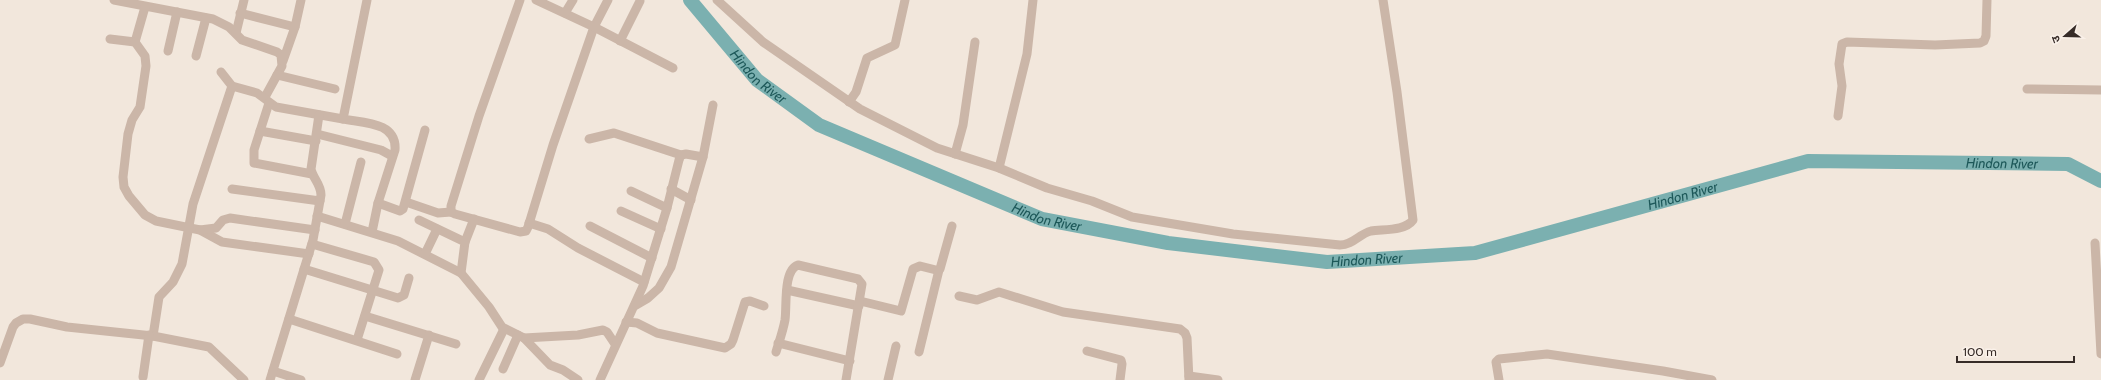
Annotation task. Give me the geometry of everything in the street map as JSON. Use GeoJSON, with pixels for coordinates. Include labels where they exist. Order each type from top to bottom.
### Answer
{"type":"FeatureCollection","features":[{"type":"Feature","properties":{"kind":"street"},"geometry":{"type":"LineString","coordinates":[[114,0],[221,22],[236,33],[242,40],[277,52],[281,55],[283,61]]}},
{"type":"Feature","properties":{"kind":"street"},"geometry":{"type":"LineString","coordinates":[[236,33],[244,0]]}},
{"type":"Feature","properties":{"kind":"street"},"geometry":{"type":"LineString","coordinates":[[301,0],[295,27],[278,75],[267,100],[254,150],[254,163],[312,174]]}},
{"type":"Feature","properties":{"kind":"street"},"geometry":{"type":"LineString","coordinates":[[343,119],[366,0]]}},
{"type":"Feature","properties":{"kind":"street"},"geometry":{"type":"LineString","coordinates":[[451,212],[450,206],[479,116],[520,0]]}},
{"type":"Feature","properties":{"kind":"street"},"geometry":{"type":"LineString","coordinates":[[536,0],[594,27],[673,68]]}},
{"type":"Feature","properties":{"kind":"street"},"geometry":{"type":"LineString","coordinates":[[565,13],[573,0]]}},
{"type":"Feature","properties":{"kind":"street"},"geometry":{"type":"LineString","coordinates":[[406,202],[438,213],[451,212],[520,232],[526,231],[553,145],[594,27],[608,0]]}},
{"type":"Feature","properties":{"kind":"street"},"geometry":{"type":"LineString","coordinates":[[717,0],[763,42],[849,102],[924,143],[999,168],[1047,188],[1092,200],[1132,217],[1211,231],[1346,245],[1364,233],[1407,226],[1413,220],[1386,0]]}},
{"type":"Feature","properties":{"kind":"street"},"geometry":{"type":"LineString","coordinates":[[849,102],[856,92],[866,58],[896,45],[906,0]]}},
{"type":"Feature","properties":{"kind":"street"},"geometry":{"type":"LineString","coordinates":[[999,168],[1027,54],[1033,0]]}},
{"type":"Feature","properties":{"kind":"street"},"geometry":{"type":"LineString","coordinates":[[1838,116],[1842,86],[1839,64],[1842,44],[1847,42],[1935,44],[1980,43],[1984,41],[1986,36],[1987,0]]}},
{"type":"Feature","properties":{"kind":"street"},"geometry":{"type":"LineString","coordinates":[[620,40],[640,1]]}},
{"type":"Feature","properties":{"kind":"street"},"geometry":{"type":"LineString","coordinates":[[135,42],[145,7]]}},
{"type":"Feature","properties":{"kind":"street"},"geometry":{"type":"LineString","coordinates":[[168,51],[177,12]]}},
{"type":"Feature","properties":{"kind":"street"},"geometry":{"type":"LineString","coordinates":[[240,13],[295,27]]}},
{"type":"Feature","properties":{"kind":"street"},"geometry":{"type":"LineString","coordinates":[[196,56],[206,18]]}},
{"type":"Feature","properties":{"kind":"street"},"geometry":{"type":"LineString","coordinates":[[110,39],[135,42],[145,56],[146,66],[140,107],[132,120],[128,134],[123,170],[124,187],[128,196],[150,219],[200,230],[216,228],[223,220],[230,218],[315,230]]}},
{"type":"Feature","properties":{"kind":"street"},"geometry":{"type":"LineString","coordinates":[[955,154],[963,125],[975,42]]}},
{"type":"Feature","properties":{"kind":"street"},"geometry":{"type":"LineString","coordinates":[[221,72],[232,86],[267,100],[283,109],[382,126],[390,131],[396,142],[378,203],[372,232]]}},
{"type":"Feature","properties":{"kind":"street"},"geometry":{"type":"LineString","coordinates":[[278,75],[335,89]]}},
{"type":"Feature","properties":{"kind":"street"},"geometry":{"type":"LineString","coordinates":[[143,377],[159,297],[173,282],[180,271],[193,204],[232,86]]}},
{"type":"Feature","properties":{"kind":"street"},"geometry":{"type":"LineString","coordinates":[[2027,89],[2101,90]]}},
{"type":"Feature","properties":{"kind":"street"},"geometry":{"type":"LineString","coordinates":[[636,305],[648,298],[659,288],[671,267],[703,157],[713,104]]}},
{"type":"Feature","properties":{"kind":"street"},"geometry":{"type":"LineString","coordinates":[[270,380],[315,230],[321,188],[312,174],[319,115]]}},
{"type":"Feature","properties":{"kind":"street"},"geometry":{"type":"LineString","coordinates":[[378,203],[400,211],[403,209],[425,130]]}},
{"type":"Feature","properties":{"kind":"street"},"geometry":{"type":"LineString","coordinates":[[260,131],[316,138],[381,150],[392,156]]}},
{"type":"Feature","properties":{"kind":"street"},"geometry":{"type":"LineString","coordinates":[[588,139],[614,133],[681,155],[686,154],[703,157]]}},
{"type":"Feature","properties":{"kind":"street"},"geometry":{"type":"LineString","coordinates":[[600,380],[615,344],[636,305],[661,229],[681,155]]}},
{"type":"Feature","properties":{"kind":"street"},"geometry":{"type":"LineString","coordinates":[[345,224],[361,162]]}},
{"type":"Feature","properties":{"kind":"street"},"geometry":{"type":"LineString","coordinates":[[232,189],[320,202]]}},
{"type":"Feature","properties":{"kind":"street"},"geometry":{"type":"LineString","coordinates":[[671,189],[691,200]]}},
{"type":"Feature","properties":{"kind":"street"},"geometry":{"type":"LineString","coordinates":[[631,191],[667,208]]}},
{"type":"Feature","properties":{"kind":"street"},"geometry":{"type":"LineString","coordinates":[[621,211],[661,229]]}},
{"type":"Feature","properties":{"kind":"street"},"geometry":{"type":"LineString","coordinates":[[317,216],[398,241],[461,273],[504,329],[521,336],[550,365],[563,370],[578,380]]}},
{"type":"Feature","properties":{"kind":"street"},"geometry":{"type":"LineString","coordinates":[[461,273],[465,242],[474,219]]}},
{"type":"Feature","properties":{"kind":"street"},"geometry":{"type":"LineString","coordinates":[[419,220],[465,242]]}},
{"type":"Feature","properties":{"kind":"street"},"geometry":{"type":"LineString","coordinates":[[529,223],[548,229],[578,248],[644,282]]}},
{"type":"Feature","properties":{"kind":"street"},"geometry":{"type":"LineString","coordinates":[[590,226],[652,258]]}},
{"type":"Feature","properties":{"kind":"street"},"geometry":{"type":"LineString","coordinates":[[919,352],[939,270],[952,226]]}},
{"type":"Feature","properties":{"kind":"street"},"geometry":{"type":"LineString","coordinates":[[425,254],[437,229]]}},
{"type":"Feature","properties":{"kind":"street"},"geometry":{"type":"LineString","coordinates":[[200,230],[222,242],[309,254]]}},
{"type":"Feature","properties":{"kind":"street"},"geometry":{"type":"LineString","coordinates":[[2095,243],[2099,270],[2101,354]]}},
{"type":"Feature","properties":{"kind":"street"},"geometry":{"type":"LineString","coordinates":[[312,244],[374,262],[379,270],[357,340]]}},
{"type":"Feature","properties":{"kind":"street"},"geometry":{"type":"LineString","coordinates":[[846,380],[850,360],[859,304],[861,280],[798,265],[791,269],[787,290],[786,314],[777,348],[850,360]]}},
{"type":"Feature","properties":{"kind":"street"},"geometry":{"type":"LineString","coordinates":[[787,290],[901,311],[913,269],[920,266],[939,270]]}},
{"type":"Feature","properties":{"kind":"street"},"geometry":{"type":"LineString","coordinates":[[304,270],[373,289],[398,298],[402,297],[409,278]]}},
{"type":"Feature","properties":{"kind":"street"},"geometry":{"type":"LineString","coordinates":[[959,296],[977,300],[999,292],[1063,312],[1180,329],[1185,333],[1187,338],[1189,378],[1218,380]]}},
{"type":"Feature","properties":{"kind":"street"},"geometry":{"type":"LineString","coordinates":[[626,322],[636,323],[657,333],[725,348],[732,344],[745,302],[750,301],[764,306]]}},
{"type":"Feature","properties":{"kind":"street"},"geometry":{"type":"LineString","coordinates":[[364,316],[456,344]]}},
{"type":"Feature","properties":{"kind":"street"},"geometry":{"type":"LineString","coordinates":[[0,363],[12,327],[23,319],[67,327],[151,335],[209,347],[244,380]]}},
{"type":"Feature","properties":{"kind":"street"},"geometry":{"type":"LineString","coordinates":[[289,319],[397,354]]}},
{"type":"Feature","properties":{"kind":"street"},"geometry":{"type":"LineString","coordinates":[[479,380],[504,329]]}},
{"type":"Feature","properties":{"kind":"street"},"geometry":{"type":"LineString","coordinates":[[521,336],[578,334],[603,330],[607,332],[615,344]]}},
{"type":"Feature","properties":{"kind":"street"},"geometry":{"type":"LineString","coordinates":[[415,380],[429,335]]}},
{"type":"Feature","properties":{"kind":"street"},"geometry":{"type":"LineString","coordinates":[[503,369],[521,336]]}},
{"type":"Feature","properties":{"kind":"street"},"geometry":{"type":"LineString","coordinates":[[888,380],[896,346]]}},
{"type":"Feature","properties":{"kind":"street"},"geometry":{"type":"LineString","coordinates":[[1087,352],[1121,360],[1120,380]]}},
{"type":"Feature","properties":{"kind":"street"},"geometry":{"type":"LineString","coordinates":[[1499,380],[1496,362],[1499,359],[1547,354],[1663,371],[1712,380]]}},
{"type":"Feature","properties":{"kind":"street"},"geometry":{"type":"LineString","coordinates":[[272,371],[301,380]]}},
{"type":"Feature","properties":{"kind":"waterway","name":"Hindon River"},"geometry":{"type":"LineString","coordinates":[[690,0],[757,80],[819,125],[1042,219],[1168,243],[1327,262],[1475,253],[1808,161],[2068,164],[2101,181]]}}]}
